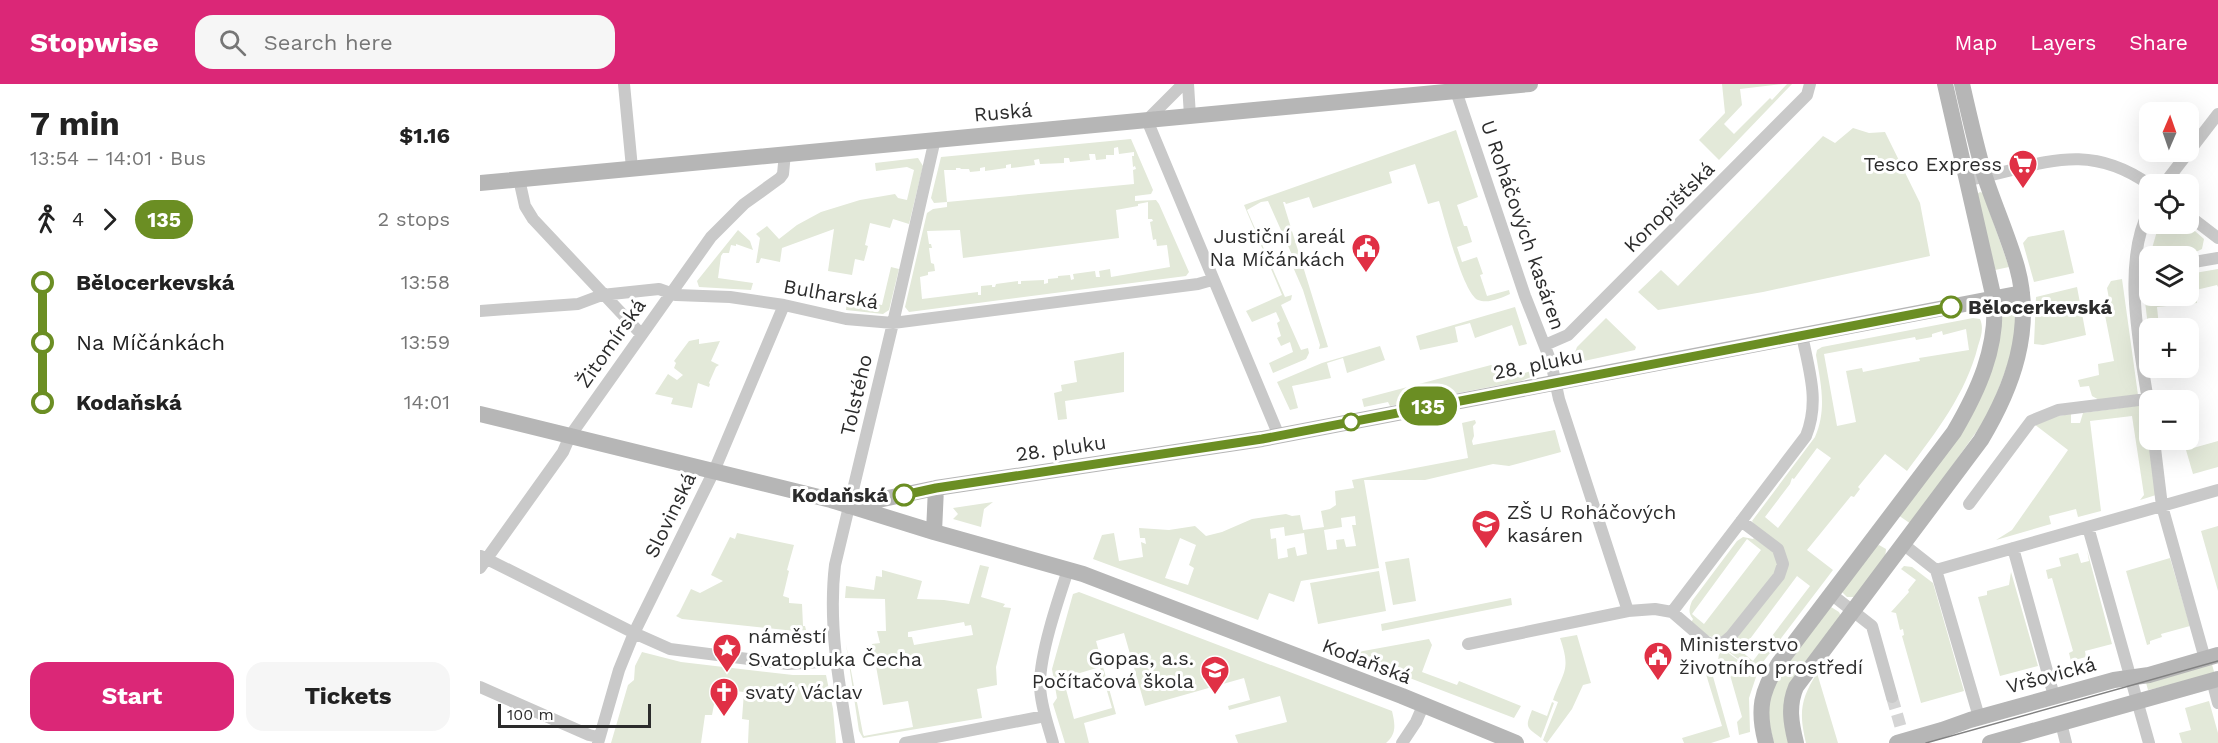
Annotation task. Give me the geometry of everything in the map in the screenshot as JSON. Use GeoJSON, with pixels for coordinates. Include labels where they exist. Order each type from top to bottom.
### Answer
{"type":"FeatureCollection","features":[{"type":"Feature","properties":{"kind":"street"},"geometry":{"type":"LineString","coordinates":[[624,84],[632,168]]}},
{"type":"Feature","properties":{"kind":"street"},"geometry":{"type":"LineString","coordinates":[[1183,84],[1147,120],[1279,436]]}},
{"type":"Feature","properties":{"kind":"street"},"geometry":{"type":"LineString","coordinates":[[1188,84],[1190,116]]}},
{"type":"Feature","properties":{"kind":"street","name":"Ruská"},"geometry":{"type":"LineString","coordinates":[[480,183],[1530,84]]}},
{"type":"Feature","properties":{"kind":"street","name":"Konopišťská"},"geometry":{"type":"LineString","coordinates":[[1545,345],[1568,335],[1807,95],[1810,84]]}},
{"type":"Feature","properties":{"kind":"street"},"geometry":{"type":"LineString","coordinates":[[1766,743],[1761,713],[1768,680],[1953,432],[1966,412],[1982,377],[1992,344],[1995,320],[1994,299],[1945,84]]}},
{"type":"Feature","properties":{"kind":"street"},"geometry":{"type":"LineString","coordinates":[[1796,743],[1790,716],[1794,691],[1981,440],[2003,400],[2021,346],[2022,292],[2017,268],[1985,177],[1962,84]]}},
{"type":"Feature","properties":{"kind":"street","name":"U Roháčových kasáren"},"geometry":{"type":"LineString","coordinates":[[1456,91],[1529,308],[1545,345],[1559,399],[1628,611]]}},
{"type":"Feature","properties":{"kind":"street"},"geometry":{"type":"LineString","coordinates":[[2172,174],[2218,114]]}},
{"type":"Feature","properties":{"kind":"street","name":"Tolstého"},"geometry":{"type":"LineString","coordinates":[[837,661],[833,581],[838,550],[935,139]]}},
{"type":"Feature","properties":{"kind":"street","name":"Žitomírská"},"geometry":{"type":"LineString","coordinates":[[482,561],[563,452],[570,436],[718,229],[744,204],[783,174],[785,153]]}},
{"type":"Feature","properties":{"kind":"street"},"geometry":{"type":"LineString","coordinates":[[1968,180],[2052,161],[2085,158],[2111,163],[2139,177]]}},
{"type":"Feature","properties":{"kind":"street"},"geometry":{"type":"LineString","coordinates":[[519,179],[525,206],[533,219],[641,334]]}},
{"type":"Feature","properties":{"kind":"street"},"geometry":{"type":"LineString","coordinates":[[2199,223],[2218,238]]}},
{"type":"Feature","properties":{"kind":"street"},"geometry":{"type":"LineString","coordinates":[[2141,234],[2137,247],[2135,302],[2146,390]]}},
{"type":"Feature","properties":{"kind":"street"},"geometry":{"type":"LineString","coordinates":[[2199,261],[2218,258]]}},
{"type":"Feature","properties":{"kind":"street"},"geometry":{"type":"LineString","coordinates":[[2135,273],[2139,272]]}},
{"type":"Feature","properties":{"kind":"street","name":"Bulharská"},"geometry":{"type":"LineString","coordinates":[[480,311],[578,304],[602,295],[659,289],[671,293],[730,297],[784,305],[846,319],[893,323],[1198,284],[1212,280]]}},
{"type":"Feature","properties":{"kind":"street","name":"28. pluku"},"geometry":{"type":"LineString","coordinates":[[849,506],[936,488],[1279,436],[2022,292]]}},
{"type":"Feature","properties":{"kind":"street","name":"Slovinská"},"geometry":{"type":"LineString","coordinates":[[598,740],[619,670],[634,633],[714,471],[784,305]]}},
{"type":"Feature","properties":{"kind":"street"},"geometry":{"type":"LineString","coordinates":[[1672,612],[1800,446],[1811,423],[1814,397],[1802,335]]}},
{"type":"Feature","properties":{"kind":"street"},"geometry":{"type":"LineString","coordinates":[[1969,504],[2031,421],[2058,410],[2139,400]]}},
{"type":"Feature","properties":{"kind":"street","name":"Kodaňská"},"geometry":{"type":"LineString","coordinates":[[480,414],[849,506],[1068,570],[1146,598],[1516,743]]}},
{"type":"Feature","properties":{"kind":"street"},"geometry":{"type":"LineString","coordinates":[[2155,450],[2162,506],[2212,657]]}},
{"type":"Feature","properties":{"kind":"street"},"geometry":{"type":"LineString","coordinates":[[934,532],[936,488]]}},
{"type":"Feature","properties":{"kind":"street"},"geometry":{"type":"LineString","coordinates":[[1936,570],[2218,490]]}},
{"type":"Feature","properties":{"kind":"street"},"geometry":{"type":"LineString","coordinates":[[1468,644],[1628,611],[1655,609],[1672,612],[1709,644],[1724,642],[1779,576],[1782,567],[1782,557],[1778,549],[1741,521]]}},
{"type":"Feature","properties":{"kind":"street"},"geometry":{"type":"LineString","coordinates":[[2088,527],[2149,743]]}},
{"type":"Feature","properties":{"kind":"street"},"geometry":{"type":"LineString","coordinates":[[1903,544],[1936,570],[1979,717]]}},
{"type":"Feature","properties":{"kind":"street"},"geometry":{"type":"LineString","coordinates":[[2013,548],[2054,696]]}},
{"type":"Feature","properties":{"kind":"street"},"geometry":{"type":"LineString","coordinates":[[482,561],[634,633],[678,651],[788,664],[837,661],[849,743]]}},
{"type":"Feature","properties":{"kind":"street"},"geometry":{"type":"LineString","coordinates":[[1053,743],[1040,685],[1041,667],[1068,570]]}},
{"type":"Feature","properties":{"kind":"street"},"geometry":{"type":"LineString","coordinates":[[1831,594],[1872,626],[1892,697]]}},
{"type":"Feature","properties":{"kind":"street","name":"Vršovická"},"geometry":{"type":"LineString","coordinates":[[1901,737],[2212,657]]}},
{"type":"Feature","properties":{"kind":"street"},"geometry":{"type":"LineString","coordinates":[[1990,743],[2215,680],[2218,703]]}},
{"type":"Feature","properties":{"kind":"street"},"geometry":{"type":"LineString","coordinates":[[480,687],[598,740]]}},
{"type":"Feature","properties":{"kind":"street"},"geometry":{"type":"LineString","coordinates":[[1402,743],[1416,722],[1423,706]]}},
{"type":"Feature","properties":{"kind":"street"},"geometry":{"type":"LineString","coordinates":[[905,743],[1046,717]]}},
{"type":"Feature","properties":{"kind":"street"},"geometry":{"type":"LineString","coordinates":[[2061,723],[2067,743]]}},
{"type":"Feature","properties":{"kind":"street","name":"Kodaňská"},"geometry":{"type":"LineString","coordinates":[[1478,727],[1497,743]]}},
{"type":"Feature","properties":{"kind":"green space"},"geometry":{"type":"Polygon","coordinates":[[[1722,84],[1783,84],[1740,89],[1742,105],[1724,124],[1734,134],[1770,98],[1772,100],[1787,84],[1792,84],[1719,160],[1699,140],[1725,113],[1722,84]]]}},
{"type":"Feature","properties":{"kind":"green space"},"geometry":{"type":"Polygon","coordinates":[[[1853,128],[1869,133],[1885,132],[1920,203],[1930,256],[1763,292],[1658,310],[1638,292],[1661,270],[1678,286],[1823,136],[1835,143],[1853,128]]]}},
{"type":"Feature","properties":{"kind":"green space"},"geometry":{"type":"Polygon","coordinates":[[[1456,130],[1478,197],[1457,205],[1472,242],[1457,247],[1462,262],[1477,257],[1487,296],[1509,290],[1510,294],[1486,301],[1478,300],[1472,295],[1461,271],[1439,201],[1428,204],[1415,164],[1389,172],[1392,183],[1313,208],[1309,197],[1286,204],[1283,202],[1328,347],[1319,349],[1320,345],[1303,290],[1293,267],[1289,265],[1294,262],[1293,257],[1268,201],[1261,202],[1247,210],[1285,297],[1292,295],[1291,300],[1281,305],[1301,350],[1308,348],[1309,353],[1306,359],[1273,373],[1269,363],[1293,352],[1290,342],[1281,346],[1277,338],[1281,336],[1277,323],[1280,321],[1276,312],[1252,322],[1246,311],[1282,295],[1244,205],[1456,130]]]}},
{"type":"Feature","properties":{"kind":"green space"},"geometry":{"type":"Polygon","coordinates":[[[1131,139],[1153,190],[1151,194],[1135,196],[1135,201],[1156,200],[1189,272],[1186,276],[909,312],[905,307],[927,213],[933,209],[947,207],[947,202],[934,203],[931,198],[941,157],[1131,139]],[[1118,147],[1114,148],[1114,155],[1106,155],[1106,159],[1096,160],[1095,154],[1089,154],[1090,160],[1070,162],[1069,158],[1064,158],[1064,163],[1040,164],[1039,159],[1034,160],[1035,165],[1011,168],[1011,164],[1006,165],[1006,168],[985,171],[985,167],[980,168],[980,171],[970,172],[969,169],[960,168],[944,170],[947,202],[1134,184],[1133,170],[1136,169],[1135,166],[1133,167],[1134,152],[1119,154],[1118,147]],[[1148,202],[1116,210],[1119,238],[963,258],[960,230],[927,231],[932,248],[929,248],[931,263],[934,264],[935,271],[920,277],[922,299],[978,292],[978,295],[981,295],[981,286],[995,287],[996,284],[1018,281],[1018,284],[1021,284],[1021,281],[1044,280],[1044,284],[1048,283],[1048,279],[1058,278],[1058,276],[1070,275],[1071,280],[1074,279],[1073,274],[1095,271],[1096,277],[1100,277],[1099,271],[1110,269],[1111,277],[1170,267],[1167,245],[1157,246],[1156,239],[1153,240],[1150,222],[1153,221],[1148,219],[1148,202]]]}},
{"type":"Feature","properties":{"kind":"green space"},"geometry":{"type":"Polygon","coordinates":[[[918,158],[923,166],[909,224],[893,219],[890,228],[870,223],[864,261],[855,259],[852,275],[828,271],[834,229],[782,248],[780,262],[761,258],[759,263],[756,263],[760,238],[756,234],[767,226],[779,239],[797,225],[821,212],[860,200],[895,194],[898,198],[907,200],[914,170],[907,167],[876,171],[875,163],[918,158]]]}},
{"type":"Feature","properties":{"kind":"green space"},"geometry":{"type":"Polygon","coordinates":[[[1983,193],[2009,267],[1995,270],[1977,194],[1983,193]]]}},
{"type":"Feature","properties":{"kind":"green space"},"geometry":{"type":"Polygon","coordinates":[[[738,230],[750,241],[753,250],[736,244],[736,246],[731,245],[729,253],[723,253],[721,256],[718,278],[753,283],[751,290],[699,287],[697,281],[738,230]]]}},
{"type":"Feature","properties":{"kind":"green space"},"geometry":{"type":"Polygon","coordinates":[[[2064,230],[2074,273],[2034,282],[2023,243],[2028,237],[2064,230]]]}},
{"type":"Feature","properties":{"kind":"green space"},"geometry":{"type":"Polygon","coordinates":[[[2156,234],[2198,234],[2204,239],[2202,249],[2199,250],[2199,246],[2153,246],[2156,234]]]}},
{"type":"Feature","properties":{"kind":"green space"},"geometry":{"type":"Polygon","coordinates":[[[891,267],[899,269],[889,310],[883,314],[846,310],[847,299],[882,305],[891,267]]]}},
{"type":"Feature","properties":{"kind":"green space"},"geometry":{"type":"Polygon","coordinates":[[[2218,269],[2218,287],[2217,285],[2199,289],[2199,272],[2218,269]]]}},
{"type":"Feature","properties":{"kind":"green space"},"geometry":{"type":"Polygon","coordinates":[[[2122,279],[2138,395],[2101,401],[2092,396],[2089,386],[2080,387],[2078,380],[2099,375],[2098,364],[2114,361],[2103,305],[2110,304],[2107,288],[2111,281],[2122,279]]]}},
{"type":"Feature","properties":{"kind":"green space"},"geometry":{"type":"Polygon","coordinates":[[[2077,287],[2086,335],[2043,345],[2034,344],[2036,297],[2077,287]]]}},
{"type":"Feature","properties":{"kind":"green space"},"geometry":{"type":"Polygon","coordinates":[[[2146,306],[2167,306],[2157,307],[2158,318],[2147,318],[2146,306]]]}},
{"type":"Feature","properties":{"kind":"green space"},"geometry":{"type":"Polygon","coordinates":[[[1515,307],[1527,344],[1519,346],[1512,325],[1475,338],[1470,323],[1455,327],[1458,342],[1420,350],[1416,336],[1515,307]]]}},
{"type":"Feature","properties":{"kind":"green space"},"geometry":{"type":"Polygon","coordinates":[[[2008,311],[2017,315],[2015,345],[1989,414],[1911,524],[1898,515],[1958,434],[2002,317],[2008,311]]]}},
{"type":"Feature","properties":{"kind":"green space"},"geometry":{"type":"Polygon","coordinates":[[[1606,318],[1636,347],[1635,350],[1584,361],[1577,359],[1574,355],[1577,347],[1606,318]]]}},
{"type":"Feature","properties":{"kind":"green space"},"geometry":{"type":"Polygon","coordinates":[[[1973,318],[1980,319],[1982,326],[1973,364],[1958,396],[1907,471],[1885,454],[1858,487],[1860,489],[1854,497],[1851,496],[1807,550],[1833,570],[1760,666],[1753,669],[1721,646],[1786,568],[1752,521],[1815,437],[1822,407],[1816,355],[1817,350],[1822,347],[1973,318]],[[1966,329],[1943,335],[1942,331],[1932,334],[1932,337],[1916,340],[1915,337],[1824,354],[1837,426],[1856,422],[1846,371],[1862,368],[1863,372],[1920,361],[1919,358],[1969,350],[1966,329]],[[1817,448],[1794,479],[1792,478],[1765,517],[1778,528],[1831,458],[1817,448]],[[1797,576],[1741,651],[1753,661],[1810,586],[1797,576]]]}},
{"type":"Feature","properties":{"kind":"green space"},"geometry":{"type":"Polygon","coordinates":[[[699,339],[699,344],[720,341],[711,361],[719,365],[716,367],[709,387],[698,383],[692,408],[671,404],[673,398],[655,394],[668,374],[677,380],[683,375],[674,368],[676,363],[674,361],[689,341],[699,339]]]}},
{"type":"Feature","properties":{"kind":"green space"},"geometry":{"type":"Polygon","coordinates":[[[1380,346],[1385,360],[1347,373],[1343,358],[1327,363],[1331,378],[1292,386],[1298,408],[1290,410],[1277,382],[1322,363],[1380,346]]]}},
{"type":"Feature","properties":{"kind":"green space"},"geometry":{"type":"Polygon","coordinates":[[[1124,352],[1124,392],[1065,401],[1067,419],[1058,420],[1054,393],[1062,391],[1061,385],[1077,382],[1074,361],[1124,352]]]}},
{"type":"Feature","properties":{"kind":"green space"},"geometry":{"type":"Polygon","coordinates":[[[1491,365],[1509,374],[1525,373],[1537,368],[1531,377],[1521,381],[1390,406],[1388,402],[1364,407],[1362,399],[1491,365]]]}},
{"type":"Feature","properties":{"kind":"green space"},"geometry":{"type":"Polygon","coordinates":[[[2139,405],[2139,450],[2150,450],[2156,495],[2140,500],[2144,495],[2132,416],[2090,421],[2101,511],[2078,517],[2076,509],[2049,516],[2051,524],[1996,540],[2012,530],[2068,450],[2034,424],[2046,418],[2071,414],[2071,423],[2080,423],[2083,413],[2139,405]]]}},
{"type":"Feature","properties":{"kind":"green space"},"geometry":{"type":"Polygon","coordinates":[[[1475,420],[1473,445],[1555,430],[1561,452],[1509,466],[1493,464],[1425,480],[1364,480],[1379,568],[1301,581],[1294,602],[1269,593],[1258,620],[1093,559],[1102,535],[1114,533],[1119,561],[1143,557],[1141,542],[1146,544],[1145,538],[1140,538],[1139,528],[1169,530],[1195,526],[1206,536],[1252,519],[1286,514],[1300,515],[1303,530],[1324,527],[1321,511],[1336,505],[1335,491],[1354,488],[1352,480],[1468,458],[1462,423],[1475,420]],[[1355,516],[1341,518],[1342,527],[1324,530],[1327,550],[1337,549],[1336,540],[1344,539],[1346,547],[1356,546],[1352,525],[1356,525],[1355,516]],[[1284,527],[1270,529],[1271,539],[1276,538],[1278,559],[1288,557],[1287,549],[1295,547],[1297,556],[1307,554],[1304,533],[1285,536],[1284,527]],[[1180,538],[1165,578],[1188,585],[1194,568],[1189,565],[1196,545],[1180,538]]]}},
{"type":"Feature","properties":{"kind":"green space"},"geometry":{"type":"Polygon","coordinates":[[[2218,441],[2218,467],[2193,474],[2186,450],[2199,450],[2199,446],[2218,441]]]}},
{"type":"Feature","properties":{"kind":"green space"},"geometry":{"type":"Polygon","coordinates":[[[993,502],[984,509],[981,527],[953,519],[958,514],[953,508],[993,502]]]}},
{"type":"Feature","properties":{"kind":"green space"},"geometry":{"type":"Polygon","coordinates":[[[2218,526],[2218,591],[2201,531],[2218,526]]]}},
{"type":"Feature","properties":{"kind":"green space"},"geometry":{"type":"Polygon","coordinates":[[[737,533],[794,545],[783,596],[789,598],[789,603],[802,604],[803,626],[806,630],[795,631],[682,619],[676,616],[691,589],[700,593],[723,581],[711,575],[730,537],[735,539],[737,533]]]}},
{"type":"Feature","properties":{"kind":"green space"},"geometry":{"type":"Polygon","coordinates":[[[1743,537],[1754,538],[1777,555],[1777,570],[1727,635],[1711,637],[1691,623],[1693,619],[1690,606],[1737,541],[1743,537]],[[1747,539],[1692,614],[1704,624],[1761,550],[1747,539]]]}},
{"type":"Feature","properties":{"kind":"green space"},"geometry":{"type":"Polygon","coordinates":[[[1879,545],[1886,549],[1885,559],[1854,597],[1847,597],[1842,592],[1872,549],[1879,545]]]}},
{"type":"Feature","properties":{"kind":"green space"},"geometry":{"type":"Polygon","coordinates":[[[2087,550],[2112,644],[2085,651],[2086,657],[2071,661],[2069,653],[2073,651],[2052,578],[2048,579],[2046,570],[2061,566],[2059,558],[2078,553],[2081,563],[2089,561],[2087,550]]]}},
{"type":"Feature","properties":{"kind":"green space"},"geometry":{"type":"Polygon","coordinates":[[[1409,558],[1416,601],[1393,605],[1385,562],[1409,558]]]}},
{"type":"Feature","properties":{"kind":"green space"},"geometry":{"type":"Polygon","coordinates":[[[2170,558],[2190,626],[2161,634],[2162,637],[2150,641],[2147,645],[2126,571],[2170,558]]]}},
{"type":"Feature","properties":{"kind":"green space"},"geometry":{"type":"Polygon","coordinates":[[[980,565],[989,567],[981,597],[1005,604],[1003,607],[1011,608],[996,667],[997,685],[977,689],[982,718],[863,738],[859,731],[846,644],[864,736],[913,727],[908,701],[883,705],[872,644],[880,643],[877,631],[886,631],[885,599],[845,598],[846,586],[874,590],[876,576],[882,577],[882,570],[922,581],[917,599],[969,604],[980,565]],[[964,622],[908,632],[908,637],[912,637],[914,645],[973,635],[971,625],[965,626],[964,622]]]}},
{"type":"Feature","properties":{"kind":"green space"},"geometry":{"type":"Polygon","coordinates":[[[1904,566],[1912,567],[1933,583],[1964,691],[1921,703],[1902,636],[1904,635],[1903,629],[1900,630],[1896,613],[1891,612],[1909,592],[1908,590],[1916,580],[1901,569],[1904,566]]]}},
{"type":"Feature","properties":{"kind":"green space"},"geometry":{"type":"Polygon","coordinates":[[[1379,571],[1386,611],[1318,624],[1310,583],[1379,571]]]}},
{"type":"Feature","properties":{"kind":"green space"},"geometry":{"type":"Polygon","coordinates":[[[2011,572],[2038,666],[2000,676],[1978,597],[1987,595],[1987,591],[2009,585],[2011,572]]]}},
{"type":"Feature","properties":{"kind":"green space"},"geometry":{"type":"Polygon","coordinates":[[[1079,592],[1392,711],[1394,732],[1386,743],[1238,743],[1235,735],[1287,722],[1280,696],[1229,710],[1228,706],[1250,700],[1244,678],[1145,706],[1124,633],[1096,641],[1116,714],[1084,723],[1089,743],[1065,743],[1053,704],[1057,698],[1052,669],[1073,594],[1079,592]],[[1100,667],[1063,678],[1074,719],[1112,708],[1100,667]]]}},
{"type":"Feature","properties":{"kind":"green space"},"geometry":{"type":"Polygon","coordinates":[[[1511,598],[1512,605],[1382,631],[1381,624],[1511,598]]]}},
{"type":"Feature","properties":{"kind":"green space"},"geometry":{"type":"Polygon","coordinates":[[[1831,607],[1841,616],[1795,678],[1791,743],[1774,743],[1769,711],[1772,692],[1793,653],[1831,607]]]}},
{"type":"Feature","properties":{"kind":"green space"},"geometry":{"type":"Polygon","coordinates":[[[1577,635],[1591,683],[1583,685],[1572,709],[1547,743],[1543,740],[1558,702],[1553,700],[1566,664],[1560,638],[1577,635]]]}},
{"type":"Feature","properties":{"kind":"green space"},"geometry":{"type":"Polygon","coordinates":[[[1429,639],[1432,645],[1422,672],[1457,685],[1459,681],[1521,706],[1514,718],[1347,654],[1429,639]]]}},
{"type":"Feature","properties":{"kind":"green space"},"geometry":{"type":"Polygon","coordinates":[[[1723,649],[1757,674],[1749,698],[1750,732],[1739,735],[1737,722],[1742,717],[1728,668],[1722,667],[1719,660],[1723,649]]]}},
{"type":"Feature","properties":{"kind":"green space"},"geometry":{"type":"Polygon","coordinates":[[[642,652],[681,662],[793,675],[826,675],[833,709],[836,743],[748,743],[749,720],[742,719],[744,692],[717,689],[712,715],[705,715],[701,743],[611,743],[628,685],[634,680],[635,666],[642,652]]]}},
{"type":"Feature","properties":{"kind":"green space"},"geometry":{"type":"Polygon","coordinates":[[[2211,661],[2215,675],[2148,690],[2145,679],[2211,661]]]}},
{"type":"Feature","properties":{"kind":"green space"},"geometry":{"type":"Polygon","coordinates":[[[1706,665],[1712,673],[1730,737],[1711,743],[1684,743],[1682,738],[1722,726],[1705,671],[1690,674],[1692,666],[1706,665]]]}},
{"type":"Feature","properties":{"kind":"green space"},"geometry":{"type":"Polygon","coordinates":[[[1817,673],[1838,743],[1806,743],[1802,707],[1807,691],[1817,673]]]}},
{"type":"Feature","properties":{"kind":"green space"},"geometry":{"type":"Polygon","coordinates":[[[2209,701],[2218,733],[2218,743],[2182,743],[2179,733],[2191,730],[2185,708],[2209,701]]]}},
{"type":"Feature","properties":{"kind":"green space"},"geometry":{"type":"Polygon","coordinates":[[[1552,702],[1554,703],[1541,738],[1528,727],[1528,720],[1532,710],[1547,716],[1552,702]]]}},
{"type":"Feature","properties":{"kind":"tunnel"},"geometry":{"type":"LineString","coordinates":[[1892,697],[1901,728]]}},
{"type":"Feature","properties":{"kind":"tram line"},"geometry":{"type":"LineString","coordinates":[[1926,743],[2218,661]]}},
{"type":"Feature","properties":{"kind":"bus line","name":"135"},"geometry":{"type":"LineString","coordinates":[[904,495],[936,488],[1262,439],[1951,307]]}},
{"type":"Feature","properties":{"kind":"place","name":"Tesco Express"},"geometry":{"type":"Point","coordinates":[2023,190]}},
{"type":"Feature","properties":{"kind":"place","name":"Justiční areál Na Míčánkách"},"geometry":{"type":"Point","coordinates":[1366,274]}},
{"type":"Feature","properties":{"kind":"place","name":"Bělocerkevská"},"geometry":{"type":"Point","coordinates":[1951,307]}},
{"type":"Feature","properties":{"kind":"place","name":"Kodaňská"},"geometry":{"type":"Point","coordinates":[904,495]}},
{"type":"Feature","properties":{"kind":"place","name":"ZŠ U Roháčových kasáren"},"geometry":{"type":"Point","coordinates":[1486,550]}},
{"type":"Feature","properties":{"kind":"place","name":"náměstí Svatopluka Čecha"},"geometry":{"type":"Point","coordinates":[727,674]}},
{"type":"Feature","properties":{"kind":"place","name":"Ministerstvo životního prostředí"},"geometry":{"type":"Point","coordinates":[1658,682]}},
{"type":"Feature","properties":{"kind":"place","name":"Gopas, a.s. Počítačová škola"},"geometry":{"type":"Point","coordinates":[1215,696]}},
{"type":"Feature","properties":{"kind":"place","name":"svatý Václav"},"geometry":{"type":"Point","coordinates":[724,718]}}]}
